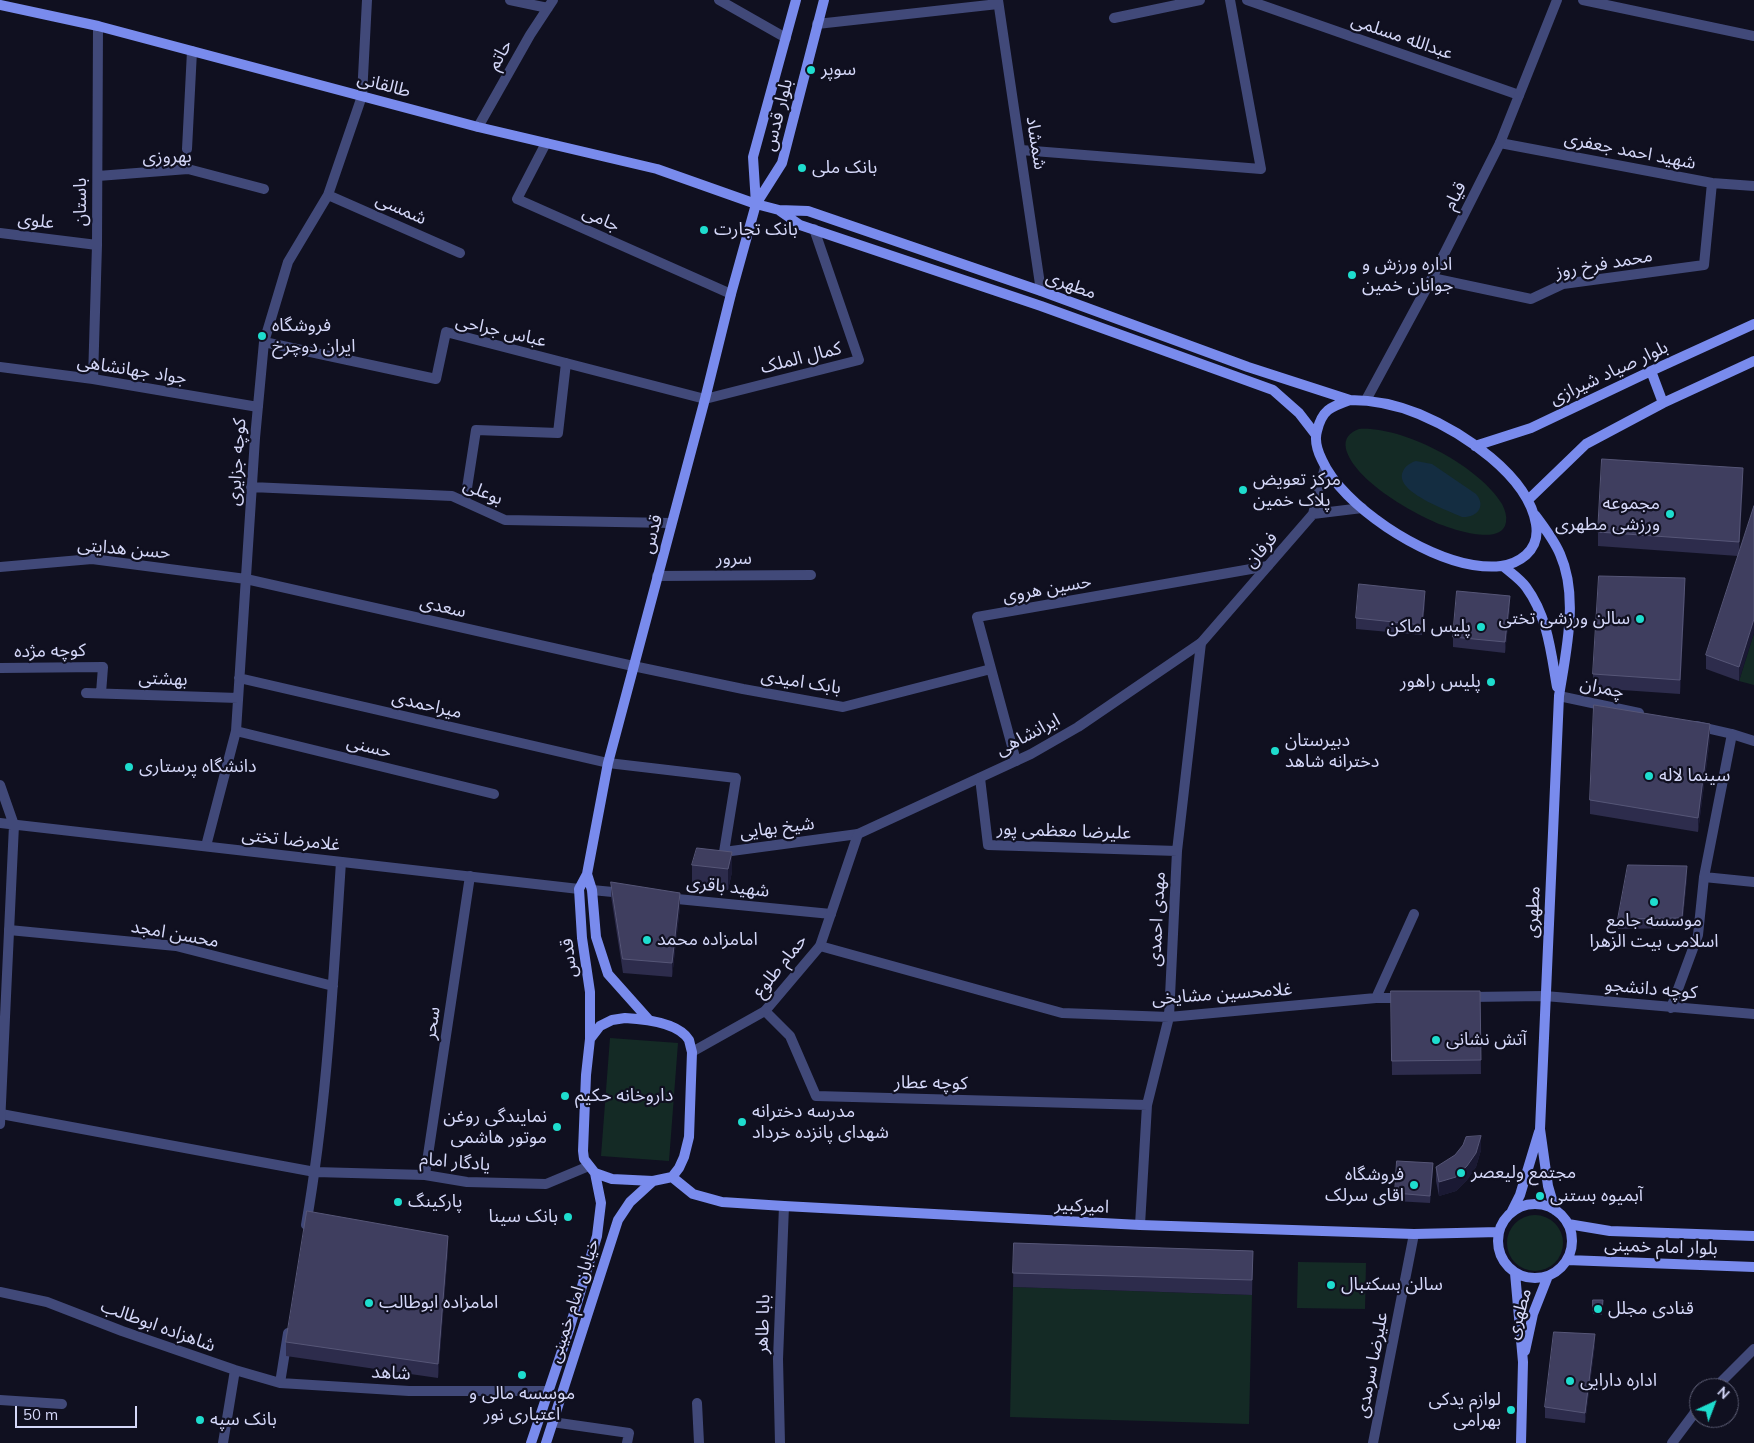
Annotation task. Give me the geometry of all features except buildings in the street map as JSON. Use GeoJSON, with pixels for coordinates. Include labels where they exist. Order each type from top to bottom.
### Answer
{"type":"FeatureCollection","features":[{"type":"Feature","properties":{"kind":"main road","name":"بلوار قدس"},"geometry":{"type":"LineString","coordinates":[[756,204],[753,157],[796,0]]}},
{"type":"Feature","properties":{"kind":"main road","name":"بلوار قدس"},"geometry":{"type":"LineString","coordinates":[[756,204],[782,163],[824,0]]}},
{"type":"Feature","properties":{"kind":"main road","name":"طالقانی"},"geometry":{"type":"LineString","coordinates":[[0,5],[98,26],[478,126],[657,169],[756,204]]}},
{"type":"Feature","properties":{"kind":"main road","name":"مطهری"},"geometry":{"type":"LineString","coordinates":[[756,204],[779,210],[808,211],[1041,291],[1248,367],[1350,400],[1366,400],[1392,405],[1420,414],[1475,446],[1506,472],[1528,500],[1535,515],[1560,554],[1568,578],[1570,631],[1559,696],[1540,1129],[1548,1186],[1555,1210]]}},
{"type":"Feature","properties":{"kind":"main road","name":"قدس"},"geometry":{"type":"LineString","coordinates":[[590,1039],[590,992],[582,938],[579,889],[587,874],[608,763],[756,204]]}},
{"type":"Feature","properties":{"kind":"main road","name":"مطهری"},"geometry":{"type":"LineString","coordinates":[[779,210],[800,225],[1041,306],[1273,390],[1300,413],[1316,435]]}},
{"type":"Feature","properties":{"kind":"main road"},"geometry":{"type":"LineString","coordinates":[[1041,291],[1041,306]]}},
{"type":"Feature","properties":{"kind":"main road","name":"بلوار صیاد شیرازی"},"geometry":{"type":"LineString","coordinates":[[1475,446],[1531,428],[1650,370],[1754,324]]}},
{"type":"Feature","properties":{"kind":"main road"},"geometry":{"type":"LineString","coordinates":[[1528,500],[1586,444],[1663,403],[1754,361]]}},
{"type":"Feature","properties":{"kind":"main road"},"geometry":{"type":"LineString","coordinates":[[1650,370],[1663,403]]}},
{"type":"Feature","properties":{"kind":"main road"},"geometry":{"type":"LineString","coordinates":[[1350,400],[1334,405],[1320,418],[1316,435],[1318,452],[1336,483],[1362,508],[1396,533],[1433,552],[1470,564],[1487,567],[1503,566],[1519,561],[1532,549],[1538,531],[1535,515]]}},
{"type":"Feature","properties":{"kind":"main road","name":"مطهری"},"geometry":{"type":"LineString","coordinates":[[1503,566],[1525,586],[1539,608],[1547,631],[1559,696]]}},
{"type":"Feature","properties":{"kind":"main road","name":"قدس"},"geometry":{"type":"LineString","coordinates":[[587,874],[592,890],[596,937],[608,974],[650,1020]]}},
{"type":"Feature","properties":{"kind":"main road"},"geometry":{"type":"LineString","coordinates":[[625,1018],[650,1020],[662,1023],[681,1032],[688,1040],[692,1052],[689,1137],[684,1157],[672,1177],[653,1181],[612,1179],[592,1170],[584,1159],[586,1075],[590,1039],[600,1026],[612,1020],[625,1018]]}},
{"type":"Feature","properties":{"kind":"main road","name":"مطهری"},"geometry":{"type":"LineString","coordinates":[[1511,1213],[1520,1194],[1540,1129]]}},
{"type":"Feature","properties":{"kind":"main road","name":"خیابان امام خمینی"},"geometry":{"type":"LineString","coordinates":[[531,1443],[569,1330],[597,1236],[600,1203],[592,1170]]}},
{"type":"Feature","properties":{"kind":"main road","name":"امیرکبیر"},"geometry":{"type":"LineString","coordinates":[[672,1177],[693,1194],[722,1202],[1140,1225],[1414,1234],[1498,1232]]}},
{"type":"Feature","properties":{"kind":"main road","name":"خیابان امام خمینی"},"geometry":{"type":"LineString","coordinates":[[546,1443],[618,1220],[630,1202],[653,1181]]}},
{"type":"Feature","properties":{"kind":"main road"},"geometry":{"type":"LineString","coordinates":[[1532,1204],[1555,1210],[1568,1224],[1571,1248],[1567,1260],[1555,1272],[1537,1279],[1526,1278],[1515,1273],[1506,1266],[1500,1255],[1498,1232],[1503,1221],[1521,1207],[1532,1204]]}},
{"type":"Feature","properties":{"kind":"main road","name":"بلوار امام خمینی"},"geometry":{"type":"LineString","coordinates":[[1568,1224],[1610,1231],[1754,1236]]}},
{"type":"Feature","properties":{"kind":"main road","name":"بلوار امام خمینی"},"geometry":{"type":"LineString","coordinates":[[1567,1260],[1754,1267]]}},
{"type":"Feature","properties":{"kind":"main road","name":"مطهری"},"geometry":{"type":"LineString","coordinates":[[1515,1273],[1523,1362],[1521,1443]]}},
{"type":"Feature","properties":{"kind":"main road","name":"مطهری"},"geometry":{"type":"LineString","coordinates":[[1523,1362],[1533,1314],[1548,1276]]}},
{"type":"Feature","properties":{"kind":"street","name":"کوچه جزایری"},"geometry":{"type":"LineString","coordinates":[[206,846],[236,731],[252,487],[264,342],[288,262],[328,194],[362,96],[366,0]]}},
{"type":"Feature","properties":{"kind":"street"},"geometry":{"type":"LineString","coordinates":[[510,0],[550,4]]}},
{"type":"Feature","properties":{"kind":"street"},"geometry":{"type":"LineString","coordinates":[[719,0],[786,38]]}},
{"type":"Feature","properties":{"kind":"street"},"geometry":{"type":"LineString","coordinates":[[1114,18],[1200,0]]}},
{"type":"Feature","properties":{"kind":"street"},"geometry":{"type":"LineString","coordinates":[[1021,150],[1261,169],[1230,0]]}},
{"type":"Feature","properties":{"kind":"street","name":"عبدالله مسلمی"},"geometry":{"type":"LineString","coordinates":[[1247,0],[1519,95]]}},
{"type":"Feature","properties":{"kind":"street","name":"قیام"},"geometry":{"type":"LineString","coordinates":[[1366,400],[1432,278],[1500,143],[1557,0]]}},
{"type":"Feature","properties":{"kind":"street"},"geometry":{"type":"LineString","coordinates":[[1583,0],[1754,36]]}},
{"type":"Feature","properties":{"kind":"street"},"geometry":{"type":"LineString","coordinates":[[817,24],[998,2]]}},
{"type":"Feature","properties":{"kind":"street","name":"شمشاد"},"geometry":{"type":"LineString","coordinates":[[998,2],[1041,291]]}},
{"type":"Feature","properties":{"kind":"street","name":"حاتم"},"geometry":{"type":"LineString","coordinates":[[478,126],[550,4]]}},
{"type":"Feature","properties":{"kind":"street","name":"باستان"},"geometry":{"type":"LineString","coordinates":[[93,379],[98,176],[98,26]]}},
{"type":"Feature","properties":{"kind":"street"},"geometry":{"type":"LineString","coordinates":[[187,149],[192,51]]}},
{"type":"Feature","properties":{"kind":"street","name":"جامی"},"geometry":{"type":"LineString","coordinates":[[546,143],[517,199],[731,294]]}},
{"type":"Feature","properties":{"kind":"street","name":"شهید احمد جعفری"},"geometry":{"type":"LineString","coordinates":[[1500,143],[1712,183],[1754,186]]}},
{"type":"Feature","properties":{"kind":"street","name":"بهروزی"},"geometry":{"type":"LineString","coordinates":[[98,176],[188,169],[264,189]]}},
{"type":"Feature","properties":{"kind":"street","name":"محمد فرخ روز"},"geometry":{"type":"LineString","coordinates":[[1432,278],[1531,299],[1563,284],[1704,265],[1712,183]]}},
{"type":"Feature","properties":{"kind":"street","name":"شمسی"},"geometry":{"type":"LineString","coordinates":[[328,194],[460,253]]}},
{"type":"Feature","properties":{"kind":"street","name":"کمال الملک"},"geometry":{"type":"LineString","coordinates":[[704,399],[859,360],[814,229]]}},
{"type":"Feature","properties":{"kind":"street","name":"علوی"},"geometry":{"type":"LineString","coordinates":[[0,233],[97,245]]}},
{"type":"Feature","properties":{"kind":"street","name":"عباس جراحی"},"geometry":{"type":"LineString","coordinates":[[264,342],[436,378],[446,332],[704,399]]}},
{"type":"Feature","properties":{"kind":"street"},"geometry":{"type":"LineString","coordinates":[[465,501],[476,430],[558,433],[566,363]]}},
{"type":"Feature","properties":{"kind":"street","name":"جواد جهانشاهی"},"geometry":{"type":"LineString","coordinates":[[0,367],[93,379],[258,407]]}},
{"type":"Feature","properties":{"kind":"street","name":"فرفان"},"geometry":{"type":"LineString","coordinates":[[1201,643],[1313,514],[1325,467]]}},
{"type":"Feature","properties":{"kind":"street","name":"بوعلی"},"geometry":{"type":"LineString","coordinates":[[252,487],[452,496],[506,520],[671,523]]}},
{"type":"Feature","properties":{"kind":"street"},"geometry":{"type":"LineString","coordinates":[[1313,514],[1362,508]]}},
{"type":"Feature","properties":{"kind":"street","name":"حسن هدایتی"},"geometry":{"type":"LineString","coordinates":[[0,567],[92,559],[246,578]]}},
{"type":"Feature","properties":{"kind":"street","name":"حسین هروی"},"geometry":{"type":"LineString","coordinates":[[1016,761],[977,617],[1268,566]]}},
{"type":"Feature","properties":{"kind":"street","name":"سرور"},"geometry":{"type":"LineString","coordinates":[[657,576],[812,575]]}},
{"type":"Feature","properties":{"kind":"street","name":"سعدی"},"geometry":{"type":"LineString","coordinates":[[246,578],[633,666]]}},
{"type":"Feature","properties":{"kind":"street","name":"ایرانشاهی"},"geometry":{"type":"LineString","coordinates":[[858,834],[1016,761],[1078,728],[1201,643]]}},
{"type":"Feature","properties":{"kind":"street","name":"مهدی احمدی"},"geometry":{"type":"LineString","coordinates":[[1140,1225],[1147,1105],[1169,1017],[1177,851],[1201,643]]}},
{"type":"Feature","properties":{"kind":"street","name":"بابک امیدی"},"geometry":{"type":"LineString","coordinates":[[633,666],[843,707],[991,669]]}},
{"type":"Feature","properties":{"kind":"street","name":"کوچه مژده"},"geometry":{"type":"LineString","coordinates":[[0,668],[103,667],[101,693]]}},
{"type":"Feature","properties":{"kind":"street","name":"میراحمدی"},"geometry":{"type":"LineString","coordinates":[[239,678],[608,763]]}},
{"type":"Feature","properties":{"kind":"street","name":"بهشتی"},"geometry":{"type":"LineString","coordinates":[[86,693],[238,698]]}},
{"type":"Feature","properties":{"kind":"street","name":"چمران"},"geometry":{"type":"LineString","coordinates":[[1559,696],[1646,715]]}},
{"type":"Feature","properties":{"kind":"street"},"geometry":{"type":"LineString","coordinates":[[1684,723],[1754,741]]}},
{"type":"Feature","properties":{"kind":"street","name":"حسنی"},"geometry":{"type":"LineString","coordinates":[[236,731],[494,794]]}},
{"type":"Feature","properties":{"kind":"street"},"geometry":{"type":"LineString","coordinates":[[1671,1008],[1698,935],[1704,877],[1732,734]]}},
{"type":"Feature","properties":{"kind":"street","name":"شیخ بهایی"},"geometry":{"type":"LineString","coordinates":[[608,763],[736,778],[724,852],[858,834]]}},
{"type":"Feature","properties":{"kind":"street","name":"علیرضا معظمی پور"},"geometry":{"type":"LineString","coordinates":[[980,778],[988,845],[1177,851]]}},
{"type":"Feature","properties":{"kind":"street"},"geometry":{"type":"LineString","coordinates":[[0,786],[14,824],[9,930],[3,999],[1,1119]]}},
{"type":"Feature","properties":{"kind":"street","name":"غلامرضا تختی"},"geometry":{"type":"LineString","coordinates":[[0,823],[579,889]]}},
{"type":"Feature","properties":{"kind":"street","name":"حمام طلوع"},"geometry":{"type":"LineString","coordinates":[[692,1052],[765,1011],[820,946],[858,834]]}},
{"type":"Feature","properties":{"kind":"street"},"geometry":{"type":"LineString","coordinates":[[304,1239],[316,1172],[333,986],[341,862]]}},
{"type":"Feature","properties":{"kind":"street","name":"سحر"},"geometry":{"type":"LineString","coordinates":[[425,1175],[470,876]]}},
{"type":"Feature","properties":{"kind":"street"},"geometry":{"type":"LineString","coordinates":[[1704,877],[1754,882]]}},
{"type":"Feature","properties":{"kind":"street"},"geometry":{"type":"LineString","coordinates":[[592,890],[630,894]]}},
{"type":"Feature","properties":{"kind":"street","name":"شهید باقری"},"geometry":{"type":"LineString","coordinates":[[659,897],[831,914]]}},
{"type":"Feature","properties":{"kind":"street"},"geometry":{"type":"LineString","coordinates":[[1376,998],[1414,914]]}},
{"type":"Feature","properties":{"kind":"street","name":"محسن امجد"},"geometry":{"type":"LineString","coordinates":[[9,930],[176,946],[333,986]]}},
{"type":"Feature","properties":{"kind":"street","name":"غلامحسین مشایخی"},"geometry":{"type":"LineString","coordinates":[[820,946],[1062,1013],[1169,1017],[1376,998],[1416,998]]}},
{"type":"Feature","properties":{"kind":"street"},"geometry":{"type":"LineString","coordinates":[[1456,997],[1546,996]]}},
{"type":"Feature","properties":{"kind":"street","name":"کوچه دانشجو"},"geometry":{"type":"LineString","coordinates":[[1546,996],[1754,1014]]}},
{"type":"Feature","properties":{"kind":"street","name":"کوچه عطار"},"geometry":{"type":"LineString","coordinates":[[765,1011],[790,1036],[816,1096],[1147,1105]]}},
{"type":"Feature","properties":{"kind":"street","name":"یادگار امام"},"geometry":{"type":"LineString","coordinates":[[1,1119],[316,1172],[425,1175],[467,1182],[546,1184],[592,1170]]}},
{"type":"Feature","properties":{"kind":"street","name":"بابا طاهر"},"geometry":{"type":"LineString","coordinates":[[780,1443],[778,1359],[784,1206]]}},
{"type":"Feature","properties":{"kind":"street","name":"علیرضا سرمدی"},"geometry":{"type":"LineString","coordinates":[[1373,1443],[1414,1234]]}},
{"type":"Feature","properties":{"kind":"street","name":"شاهزاده ابوطالب"},"geometry":{"type":"LineString","coordinates":[[0,1292],[47,1302],[122,1332],[235,1370]]}},
{"type":"Feature","properties":{"kind":"street"},"geometry":{"type":"LineString","coordinates":[[280,1383],[289,1326]]}},
{"type":"Feature","properties":{"kind":"street"},"geometry":{"type":"LineString","coordinates":[[1725,1378],[1754,1349]]}},
{"type":"Feature","properties":{"kind":"street"},"geometry":{"type":"LineString","coordinates":[[224,1443],[235,1370]]}},
{"type":"Feature","properties":{"kind":"street","name":"شاهد"},"geometry":{"type":"LineString","coordinates":[[235,1370],[280,1383],[409,1391],[547,1391]]}},
{"type":"Feature","properties":{"kind":"street"},"geometry":{"type":"LineString","coordinates":[[0,1400],[62,1404]]}},
{"type":"Feature","properties":{"kind":"street"},"geometry":{"type":"LineString","coordinates":[[698,1402],[699,1443]]}},
{"type":"Feature","properties":{"kind":"street"},"geometry":{"type":"LineString","coordinates":[[1672,1443],[1689,1420]]}},
{"type":"Feature","properties":{"kind":"street"},"geometry":{"type":"LineString","coordinates":[[552,1422],[628,1433],[627,1443]]}},
{"type":"Feature","properties":{"kind":"green space"},"geometry":{"type":"Polygon","coordinates":[[[1359,429],[1397,434],[1418,441],[1458,463],[1476,476],[1502,504],[1506,518],[1503,529],[1488,535],[1467,533],[1430,520],[1386,494],[1360,472],[1351,461],[1346,449],[1348,436],[1359,429]]]}},
{"type":"Feature","properties":{"kind":"green space"},"geometry":{"type":"Polygon","coordinates":[[[1754,633],[1754,685],[1739,681],[1754,633]]]}},
{"type":"Feature","properties":{"kind":"green space"},"geometry":{"type":"Polygon","coordinates":[[[610,1038],[678,1043],[669,1161],[601,1156],[610,1038]]]}},
{"type":"Feature","properties":{"kind":"green space"},"geometry":{"type":"Polygon","coordinates":[[[1535,1215],[1546,1217],[1555,1223],[1561,1232],[1563,1243],[1561,1254],[1555,1263],[1546,1269],[1535,1271],[1524,1269],[1515,1263],[1509,1254],[1507,1243],[1509,1232],[1515,1223],[1524,1217],[1535,1215]]]}},
{"type":"Feature","properties":{"kind":"green space","name":"سالن بسکتبال"},"geometry":{"type":"Polygon","coordinates":[[[1298,1262],[1366,1263],[1365,1309],[1297,1308],[1298,1262]]]}},
{"type":"Feature","properties":{"kind":"green space"},"geometry":{"type":"Polygon","coordinates":[[[1013,1287],[1252,1295],[1249,1424],[1010,1417],[1013,1287]]]}},
{"type":"Feature","properties":{"kind":"water"},"geometry":{"type":"Polygon","coordinates":[[[1416,461],[1432,464],[1476,494],[1480,503],[1478,511],[1472,516],[1462,517],[1415,494],[1403,481],[1402,474],[1407,466],[1416,461]]]}},
{"type":"Feature","properties":{"kind":"place","name":"سوپر"},"geometry":{"type":"Point","coordinates":[811,70]}},
{"type":"Feature","properties":{"kind":"place","name":"بانک ملی"},"geometry":{"type":"Point","coordinates":[802,168]}},
{"type":"Feature","properties":{"kind":"place","name":"بانک تجارت"},"geometry":{"type":"Point","coordinates":[704,230]}},
{"type":"Feature","properties":{"kind":"place","name":"اداره ورزش و جوانان خمین"},"geometry":{"type":"Point","coordinates":[1352,275]}},
{"type":"Feature","properties":{"kind":"place","name":"فروشگاه ایران دوچرخ"},"geometry":{"type":"Point","coordinates":[262,336]}},
{"type":"Feature","properties":{"kind":"place","name":"مرکز تعویض پلاک خمین"},"geometry":{"type":"Point","coordinates":[1243,490]}},
{"type":"Feature","properties":{"kind":"place","name":"مجموعه ورزشی مطهری"},"geometry":{"type":"Point","coordinates":[1670,514]}},
{"type":"Feature","properties":{"kind":"place","name":"سالن ورزشی تختی"},"geometry":{"type":"Point","coordinates":[1640,619]}},
{"type":"Feature","properties":{"kind":"place","name":"پلیس اماکن"},"geometry":{"type":"Point","coordinates":[1481,627]}},
{"type":"Feature","properties":{"kind":"place","name":"پلیس راهور"},"geometry":{"type":"Point","coordinates":[1491,682]}},
{"type":"Feature","properties":{"kind":"place","name":"دبیرستان دخترانه شاهد"},"geometry":{"type":"Point","coordinates":[1275,751]}},
{"type":"Feature","properties":{"kind":"place","name":"دانشگاه پرستاری"},"geometry":{"type":"Point","coordinates":[129,767]}},
{"type":"Feature","properties":{"kind":"place","name":"سینما لاله"},"geometry":{"type":"Point","coordinates":[1649,776]}},
{"type":"Feature","properties":{"kind":"place","name":"موسسه جامع اسلامی بیت الزهرا"},"geometry":{"type":"Point","coordinates":[1654,902]}},
{"type":"Feature","properties":{"kind":"place","name":"امامزاده محمد"},"geometry":{"type":"Point","coordinates":[647,940]}},
{"type":"Feature","properties":{"kind":"place","name":"آتش نشانی"},"geometry":{"type":"Point","coordinates":[1436,1040]}},
{"type":"Feature","properties":{"kind":"place","name":"داروخانه حکیم"},"geometry":{"type":"Point","coordinates":[565,1096]}},
{"type":"Feature","properties":{"kind":"place","name":"مدرسه دخترانه شهدای پانزده خرداد"},"geometry":{"type":"Point","coordinates":[742,1122]}},
{"type":"Feature","properties":{"kind":"place","name":"نمایندگی روغن موتور هاشمی"},"geometry":{"type":"Point","coordinates":[557,1127]}},
{"type":"Feature","properties":{"kind":"place","name":"مجتمع ولیعصر"},"geometry":{"type":"Point","coordinates":[1461,1173]}},
{"type":"Feature","properties":{"kind":"place","name":"فروشگاه اقای سرلک"},"geometry":{"type":"Point","coordinates":[1414,1185]}},
{"type":"Feature","properties":{"kind":"place","name":"آبمیوه بستنی"},"geometry":{"type":"Point","coordinates":[1540,1196]}},
{"type":"Feature","properties":{"kind":"place","name":"پارکینگ"},"geometry":{"type":"Point","coordinates":[398,1202]}},
{"type":"Feature","properties":{"kind":"place","name":"بانک سینا"},"geometry":{"type":"Point","coordinates":[568,1217]}},
{"type":"Feature","properties":{"kind":"place","name":"سالن بسکتبال"},"geometry":{"type":"Point","coordinates":[1331,1285]}},
{"type":"Feature","properties":{"kind":"place","name":"امامزاده ابوطالب"},"geometry":{"type":"Point","coordinates":[369,1303]}},
{"type":"Feature","properties":{"kind":"place","name":"قنادی مجلل"},"geometry":{"type":"Point","coordinates":[1598,1309]}},
{"type":"Feature","properties":{"kind":"place","name":"موسسه مالی و اعتباری نور"},"geometry":{"type":"Point","coordinates":[522,1375]}},
{"type":"Feature","properties":{"kind":"place","name":"اداره دارایی"},"geometry":{"type":"Point","coordinates":[1570,1381]}},
{"type":"Feature","properties":{"kind":"place","name":"لوازم یدکی بهرامی"},"geometry":{"type":"Point","coordinates":[1511,1410]}},
{"type":"Feature","properties":{"kind":"place","name":"بانک سپه"},"geometry":{"type":"Point","coordinates":[200,1420]}}]}
